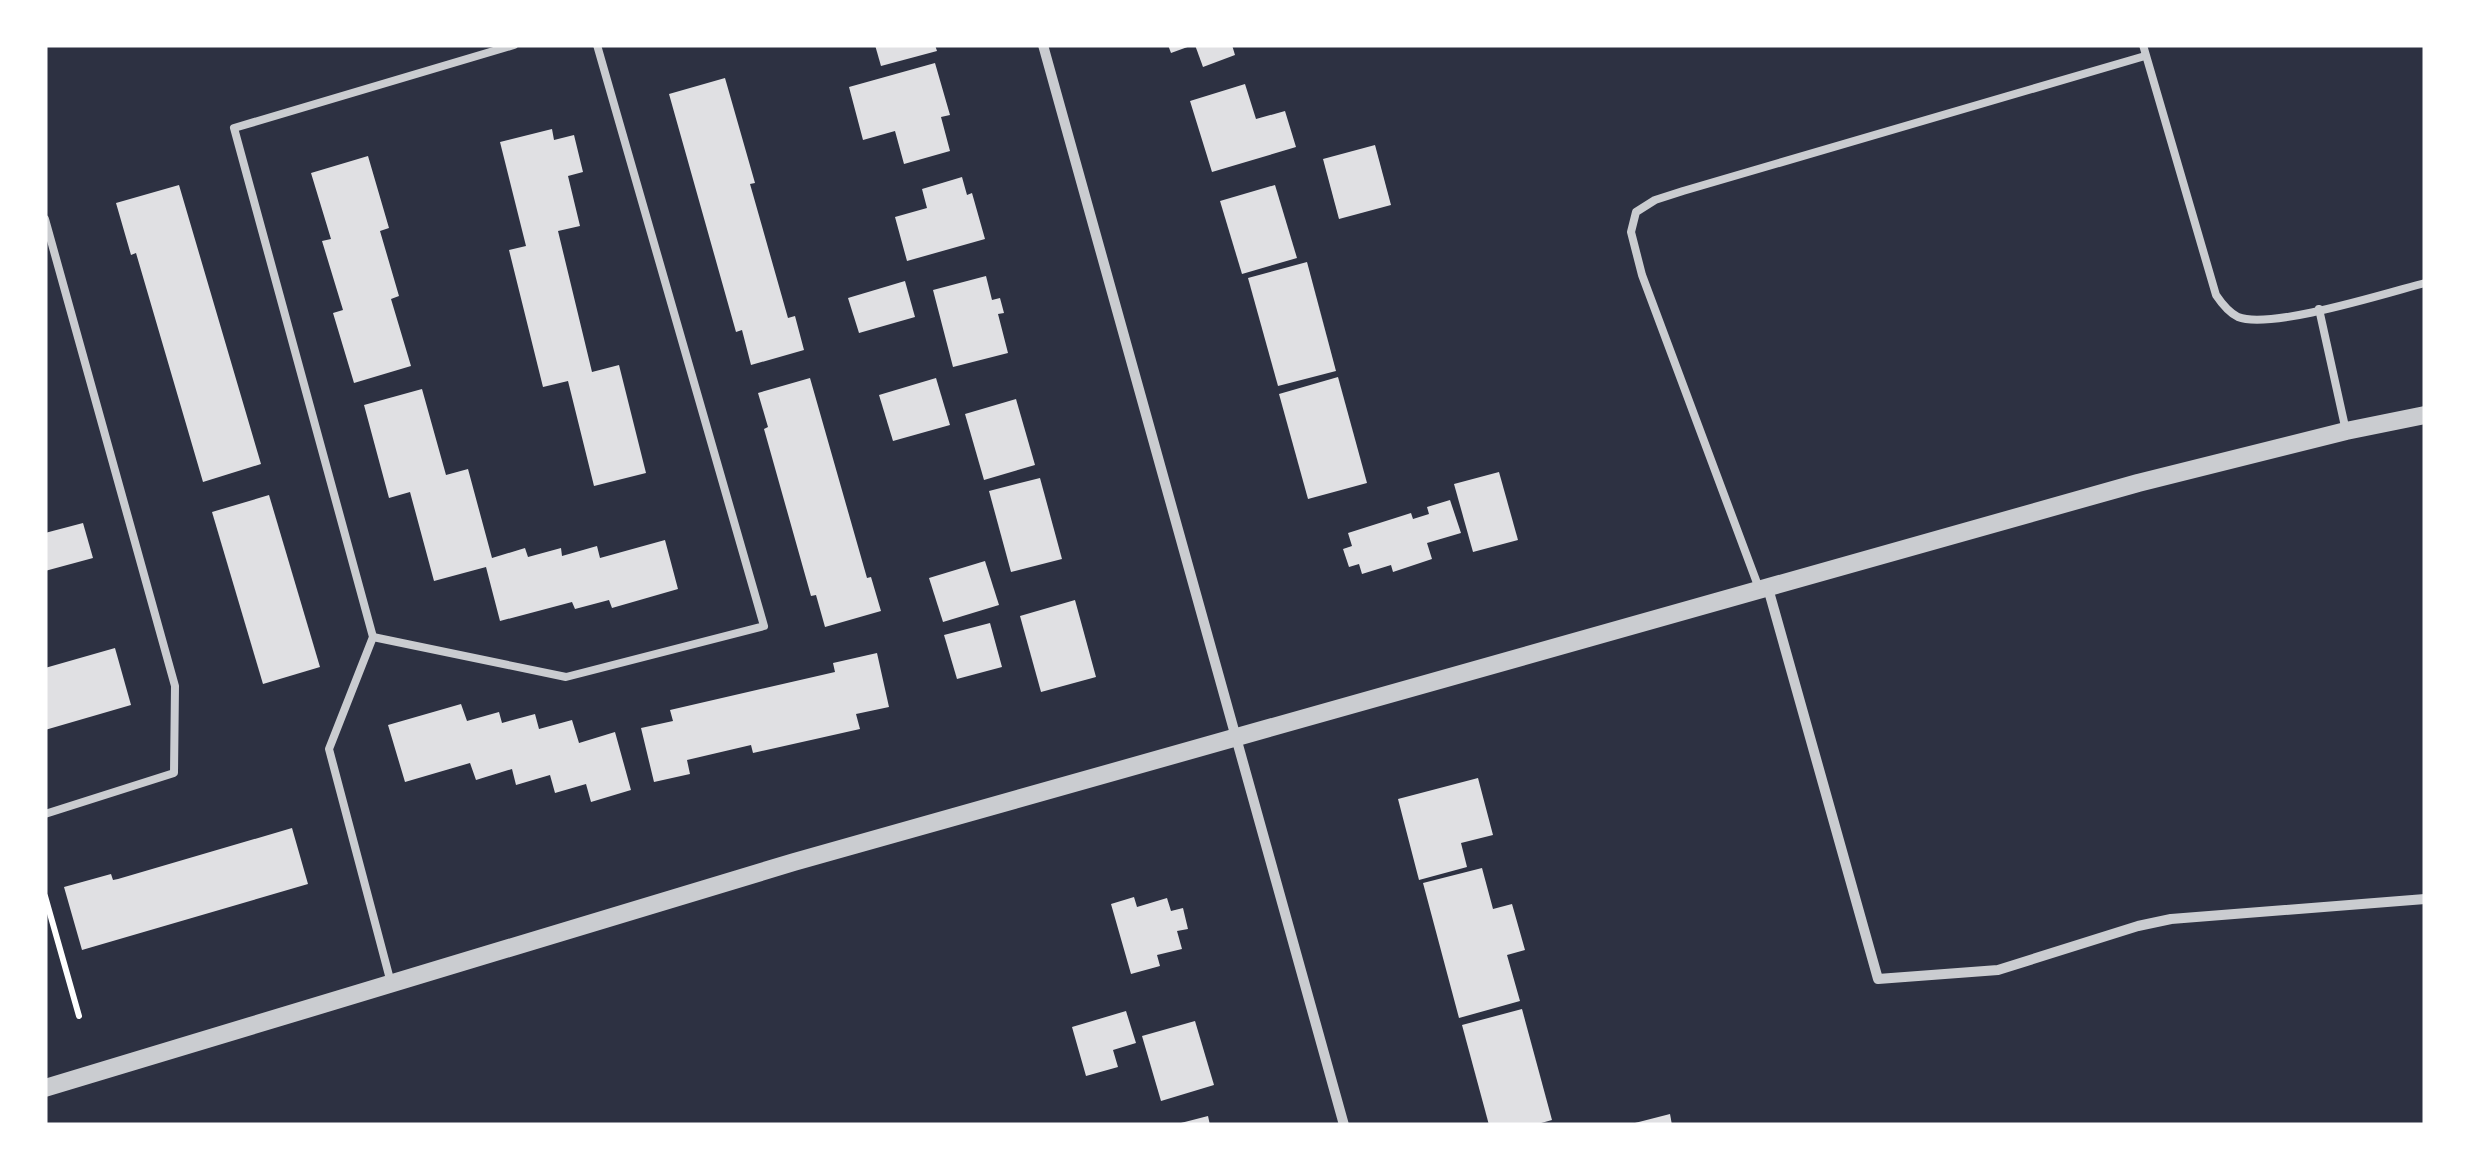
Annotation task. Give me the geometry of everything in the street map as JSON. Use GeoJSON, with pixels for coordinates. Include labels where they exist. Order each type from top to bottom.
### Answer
{"type":"FeatureCollection","features":[{"type":"Feature","properties":{"kind":"street"},"geometry":{"type":"LineString","coordinates":[[1043,45],[1344,1125]]}},
{"type":"Feature","properties":{"kind":"street"},"geometry":{"type":"LineString","coordinates":[[45,1088],[794,862],[2138,483],[2425,415]]}},
{"type":"Feature","properties":{"kind":"street"},"geometry":{"type":"LineString","coordinates":[[1764,589],[1878,980],[1998,970],[2171,919],[2425,900]]}},
{"type":"Feature","properties":{"kind":"lane"},"geometry":{"type":"LineString","coordinates":[[391,983],[329,749],[373,637],[234,128],[514,45]]}},
{"type":"Feature","properties":{"kind":"lane"},"geometry":{"type":"LineString","coordinates":[[373,637],[566,678],[764,626],[597,45]]}},
{"type":"Feature","properties":{"kind":"lane"},"geometry":{"type":"LineString","coordinates":[[2143,45],[2216,295],[2224,307],[2254,320],[2425,284]]}},
{"type":"Feature","properties":{"kind":"lane"},"geometry":{"type":"LineString","coordinates":[[1764,589],[1642,275],[1631,232],[1636,212],[1655,200],[1683,191],[2146,56]]}},
{"type":"Feature","properties":{"kind":"lane"},"geometry":{"type":"LineString","coordinates":[[45,219],[175,686],[174,773],[45,814]]}},
{"type":"Feature","properties":{"kind":"lane"},"geometry":{"type":"LineString","coordinates":[[2319,309],[2346,431]]}},
{"type":"Feature","properties":{"kind":"path"},"geometry":{"type":"LineString","coordinates":[[45,896],[80,1016]]}},
{"type":"Feature","properties":{"kind":"building"},"geometry":{"type":"Polygon","coordinates":[[[875,45],[935,45],[937,51],[881,66],[875,45]]]}},
{"type":"Feature","properties":{"kind":"building"},"geometry":{"type":"Polygon","coordinates":[[[1168,45],[1193,45],[1171,53],[1168,45]]]}},
{"type":"Feature","properties":{"kind":"building"},"geometry":{"type":"Polygon","coordinates":[[[1195,45],[1232,45],[1235,55],[1203,67],[1195,45]]]}},
{"type":"Feature","properties":{"kind":"building"},"geometry":{"type":"Polygon","coordinates":[[[935,63],[950,115],[941,117],[950,151],[904,164],[895,131],[863,140],[849,87],[935,63]]]}},
{"type":"Feature","properties":{"kind":"building"},"geometry":{"type":"Polygon","coordinates":[[[725,78],[788,318],[795,316],[804,350],[751,365],[742,330],[736,332],[669,94],[725,78]]]}},
{"type":"Feature","properties":{"kind":"building"},"geometry":{"type":"Polygon","coordinates":[[[1245,84],[1256,119],[1285,111],[1296,147],[1212,172],[1190,101],[1245,84]]]}},
{"type":"Feature","properties":{"kind":"building"},"geometry":{"type":"Polygon","coordinates":[[[552,129],[554,140],[574,135],[583,172],[568,176],[580,226],[558,231],[592,372],[619,365],[646,473],[594,486],[568,381],[543,387],[509,250],[526,246],[500,142],[552,129]]]}},
{"type":"Feature","properties":{"kind":"building"},"geometry":{"type":"Polygon","coordinates":[[[1375,145],[1391,205],[1339,219],[1323,159],[1375,145]]]}},
{"type":"Feature","properties":{"kind":"building"},"geometry":{"type":"Polygon","coordinates":[[[368,156],[389,228],[380,231],[399,296],[391,299],[411,366],[354,383],[333,313],[343,310],[322,241],[331,239],[311,173],[368,156]]]}},
{"type":"Feature","properties":{"kind":"building"},"geometry":{"type":"Polygon","coordinates":[[[962,177],[967,195],[972,193],[985,239],[907,261],[895,217],[927,208],[922,189],[962,177]]]}},
{"type":"Feature","properties":{"kind":"building"},"geometry":{"type":"Polygon","coordinates":[[[179,185],[261,464],[203,482],[136,253],[131,255],[116,203],[179,185]]]}},
{"type":"Feature","properties":{"kind":"building"},"geometry":{"type":"Polygon","coordinates":[[[1275,185],[1297,258],[1242,274],[1220,201],[1275,185]]]}},
{"type":"Feature","properties":{"kind":"building"},"geometry":{"type":"Polygon","coordinates":[[[1307,262],[1336,371],[1278,386],[1248,278],[1307,262]]]}},
{"type":"Feature","properties":{"kind":"building"},"geometry":{"type":"Polygon","coordinates":[[[986,276],[992,300],[1000,298],[1004,313],[998,314],[1008,353],[953,367],[933,290],[986,276]]]}},
{"type":"Feature","properties":{"kind":"building"},"geometry":{"type":"Polygon","coordinates":[[[905,281],[915,317],[859,333],[848,298],[905,281]]]}},
{"type":"Feature","properties":{"kind":"building"},"geometry":{"type":"Polygon","coordinates":[[[1338,377],[1367,483],[1308,499],[1279,394],[1338,377]]]}},
{"type":"Feature","properties":{"kind":"building"},"geometry":{"type":"Polygon","coordinates":[[[810,378],[867,578],[871,577],[881,611],[825,627],[816,595],[811,596],[764,429],[768,427],[758,393],[810,378]]]}},
{"type":"Feature","properties":{"kind":"building"},"geometry":{"type":"Polygon","coordinates":[[[936,378],[950,425],[893,441],[879,395],[936,378]]]}},
{"type":"Feature","properties":{"kind":"building"},"geometry":{"type":"Polygon","coordinates":[[[422,389],[446,475],[468,469],[492,558],[525,548],[528,557],[561,548],[562,556],[597,546],[600,558],[665,540],[678,589],[612,608],[609,600],[575,609],[572,602],[500,621],[486,567],[434,581],[410,492],[389,498],[364,405],[422,389]]]}},
{"type":"Feature","properties":{"kind":"building"},"geometry":{"type":"Polygon","coordinates":[[[1016,399],[1035,465],[984,480],[965,414],[1016,399]]]}},
{"type":"Feature","properties":{"kind":"building"},"geometry":{"type":"Polygon","coordinates":[[[1499,472],[1518,540],[1473,552],[1454,484],[1499,472]]]}},
{"type":"Feature","properties":{"kind":"building"},"geometry":{"type":"Polygon","coordinates":[[[1040,478],[1062,559],[1011,572],[989,491],[1040,478]]]}},
{"type":"Feature","properties":{"kind":"building"},"geometry":{"type":"Polygon","coordinates":[[[269,495],[320,667],[263,684],[212,512],[269,495]]]}},
{"type":"Feature","properties":{"kind":"building"},"geometry":{"type":"Polygon","coordinates":[[[1450,500],[1461,533],[1427,543],[1432,559],[1393,572],[1391,565],[1362,574],[1359,564],[1349,567],[1343,549],[1352,546],[1348,533],[1411,513],[1413,519],[1429,514],[1427,507],[1450,500]]]}},
{"type":"Feature","properties":{"kind":"building"},"geometry":{"type":"Polygon","coordinates":[[[83,523],[93,558],[45,571],[45,533],[83,523]]]}},
{"type":"Feature","properties":{"kind":"building"},"geometry":{"type":"Polygon","coordinates":[[[985,561],[999,605],[943,622],[929,578],[985,561]]]}},
{"type":"Feature","properties":{"kind":"building"},"geometry":{"type":"Polygon","coordinates":[[[1075,600],[1096,677],[1041,692],[1020,616],[1075,600]]]}},
{"type":"Feature","properties":{"kind":"building"},"geometry":{"type":"Polygon","coordinates":[[[990,623],[1002,667],[957,679],[944,635],[990,623]]]}},
{"type":"Feature","properties":{"kind":"building"},"geometry":{"type":"Polygon","coordinates":[[[115,648],[131,705],[45,730],[45,668],[115,648]]]}},
{"type":"Feature","properties":{"kind":"building"},"geometry":{"type":"Polygon","coordinates":[[[877,653],[889,707],[856,714],[860,729],[753,753],[751,745],[687,760],[690,774],[654,782],[641,728],[673,721],[670,710],[835,672],[833,663],[877,653]]]}},
{"type":"Feature","properties":{"kind":"building"},"geometry":{"type":"Polygon","coordinates":[[[461,704],[467,721],[499,712],[502,723],[535,714],[539,729],[572,720],[579,743],[615,732],[631,790],[591,802],[586,784],[555,793],[550,775],[516,785],[512,769],[476,780],[470,763],[405,782],[388,725],[461,704]]]}},
{"type":"Feature","properties":{"kind":"building"},"geometry":{"type":"Polygon","coordinates":[[[1478,778],[1493,835],[1461,843],[1467,867],[1419,880],[1398,799],[1478,778]]]}},
{"type":"Feature","properties":{"kind":"building"},"geometry":{"type":"Polygon","coordinates":[[[292,828],[308,884],[82,950],[64,887],[111,874],[113,880],[118,879],[292,828]]]}},
{"type":"Feature","properties":{"kind":"building"},"geometry":{"type":"Polygon","coordinates":[[[1482,868],[1493,909],[1512,904],[1525,950],[1507,955],[1520,1001],[1459,1018],[1423,883],[1482,868]]]}},
{"type":"Feature","properties":{"kind":"building"},"geometry":{"type":"Polygon","coordinates":[[[1134,897],[1137,907],[1167,898],[1171,911],[1183,908],[1188,929],[1177,931],[1182,949],[1157,955],[1160,966],[1131,974],[1111,904],[1134,897]]]}},
{"type":"Feature","properties":{"kind":"building"},"geometry":{"type":"Polygon","coordinates":[[[1522,1009],[1552,1120],[1534,1125],[1489,1125],[1462,1025],[1522,1009]]]}},
{"type":"Feature","properties":{"kind":"building"},"geometry":{"type":"Polygon","coordinates":[[[1126,1011],[1136,1043],[1113,1050],[1118,1067],[1086,1076],[1072,1027],[1126,1011]]]}},
{"type":"Feature","properties":{"kind":"building"},"geometry":{"type":"Polygon","coordinates":[[[1195,1021],[1214,1085],[1161,1101],[1142,1036],[1195,1021]]]}},
{"type":"Feature","properties":{"kind":"building"},"geometry":{"type":"Polygon","coordinates":[[[1670,1114],[1672,1125],[1631,1125],[1631,1124],[1670,1114]]]}},
{"type":"Feature","properties":{"kind":"building"},"geometry":{"type":"Polygon","coordinates":[[[1208,1116],[1210,1125],[1177,1125],[1177,1124],[1208,1116]]]}}]}
